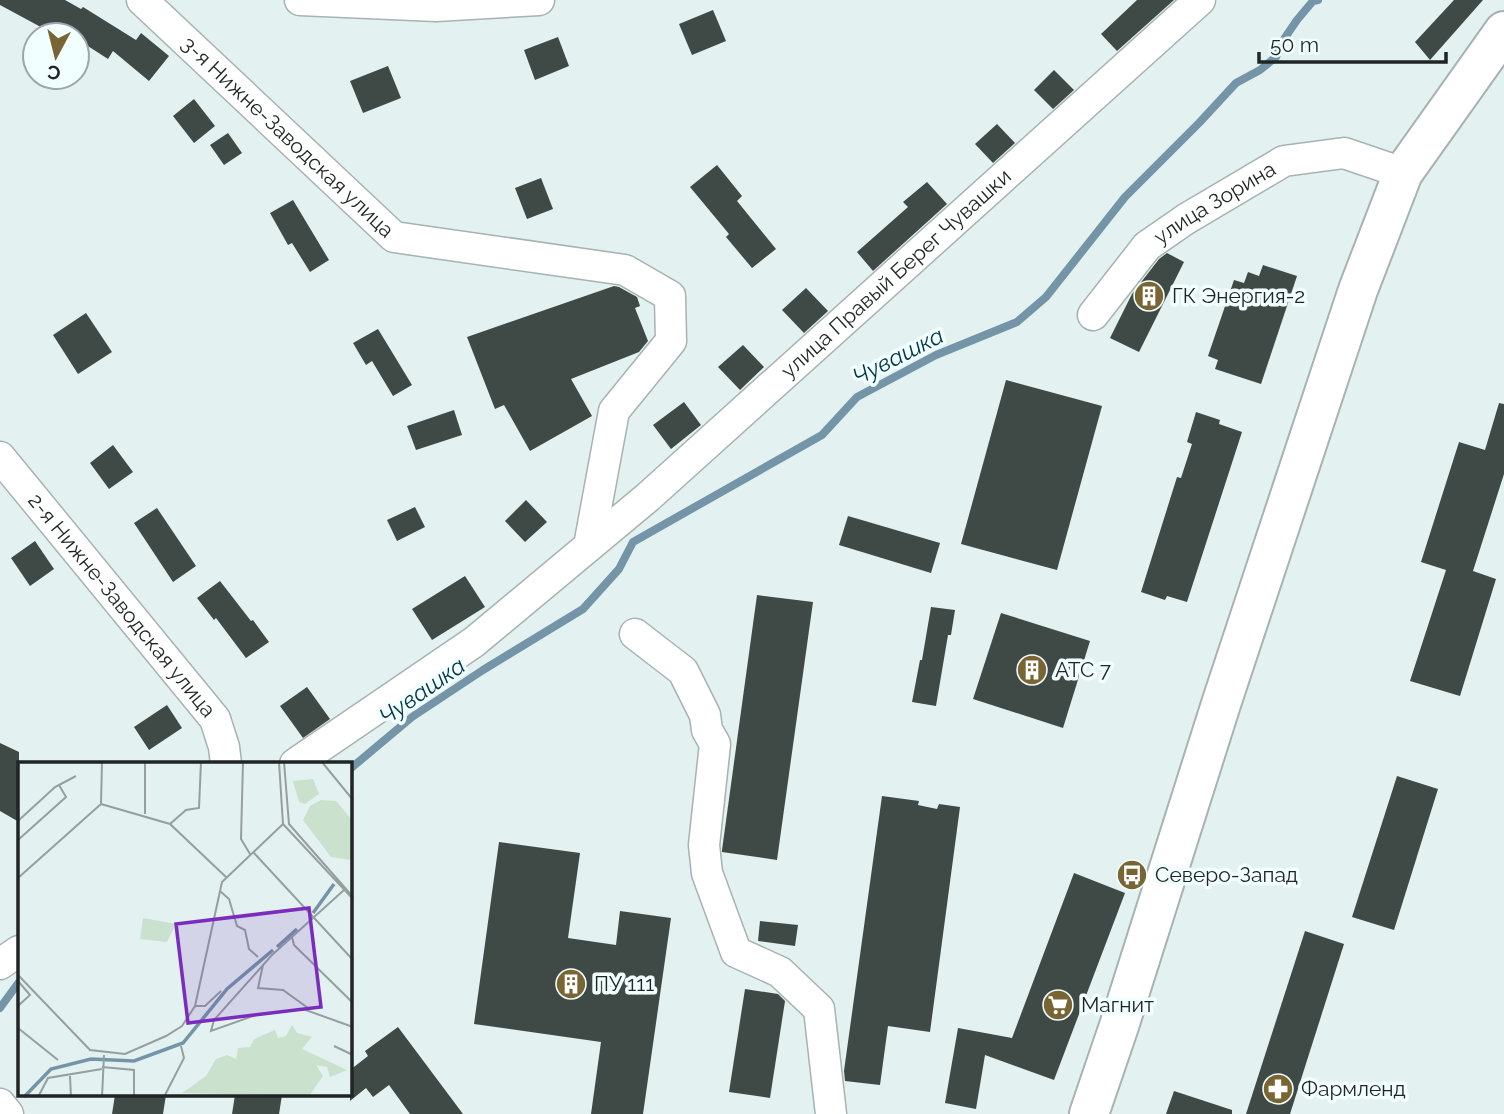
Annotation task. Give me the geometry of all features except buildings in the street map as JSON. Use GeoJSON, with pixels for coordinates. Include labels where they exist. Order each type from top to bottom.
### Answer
{"type":"FeatureCollection","features":[{"type":"Feature","properties":{"kind":"main road"},"geometry":{"type":"LineString","coordinates":[[1089,1114],[1358,290],[1403,173],[1504,31]]}},
{"type":"Feature","properties":{"kind":"street","name":"3-я Нижне-Заводская улица"},"geometry":{"type":"LineString","coordinates":[[142,0],[394,237],[625,270],[670,296],[671,341],[614,411],[589,546]]}},
{"type":"Feature","properties":{"kind":"street"},"geometry":{"type":"LineString","coordinates":[[300,0],[436,6],[539,0]]}},
{"type":"Feature","properties":{"kind":"street","name":"улица Правый Берег Чувашки"},"geometry":{"type":"LineString","coordinates":[[298,762],[474,642],[648,497],[1200,0]]}},
{"type":"Feature","properties":{"kind":"street","name":"улица Зорина"},"geometry":{"type":"LineString","coordinates":[[1093,315],[1147,246],[1186,219],[1284,161],[1345,153],[1403,173]]}},
{"type":"Feature","properties":{"kind":"street","name":"2-я Нижне-Заводская улица"},"geometry":{"type":"LineString","coordinates":[[0,457],[215,719],[226,762]]}},
{"type":"Feature","properties":{"kind":"street"},"geometry":{"type":"LineString","coordinates":[[635,634],[682,671],[705,715],[707,730],[715,744],[704,845],[707,873],[736,952],[780,972],[819,1009],[831,1114]]}},
{"type":"Feature","properties":{"kind":"street"},"geometry":{"type":"LineString","coordinates":[[0,964],[18,952]]}},
{"type":"Feature","properties":{"kind":"street"},"geometry":{"type":"LineString","coordinates":[[0,1104],[8,1114]]}},
{"type":"Feature","properties":{"kind":"waterway","name":"Чувашка"},"geometry":{"type":"LineString","coordinates":[[352,767],[412,717],[583,609],[619,569],[633,542],[822,435],[857,397],[936,355],[1017,322],[1046,297],[1125,197],[1236,83],[1260,70],[1276,57],[1282,42],[1297,20],[1313,1],[1318,0]]}},
{"type":"Feature","properties":{"kind":"waterway","name":"Чувашка"},"geometry":{"type":"LineString","coordinates":[[0,1008],[18,983]]}},
{"type":"Feature","properties":{"kind":"place","name":"ГК Энергия-2"},"geometry":{"type":"Point","coordinates":[1149,296]}},
{"type":"Feature","properties":{"kind":"place","name":"АТС 7"},"geometry":{"type":"Point","coordinates":[1032,670]}},
{"type":"Feature","properties":{"kind":"place","name":"Северо-Запад"},"geometry":{"type":"Point","coordinates":[1132,875]}},
{"type":"Feature","properties":{"kind":"place","name":"ПУ 111"},"geometry":{"type":"Point","coordinates":[571,984]}},
{"type":"Feature","properties":{"kind":"place","name":"Магнит"},"geometry":{"type":"Point","coordinates":[1058,1005]}},
{"type":"Feature","properties":{"kind":"place","name":"Фармленд"},"geometry":{"type":"Point","coordinates":[1278,1089]}}]}
